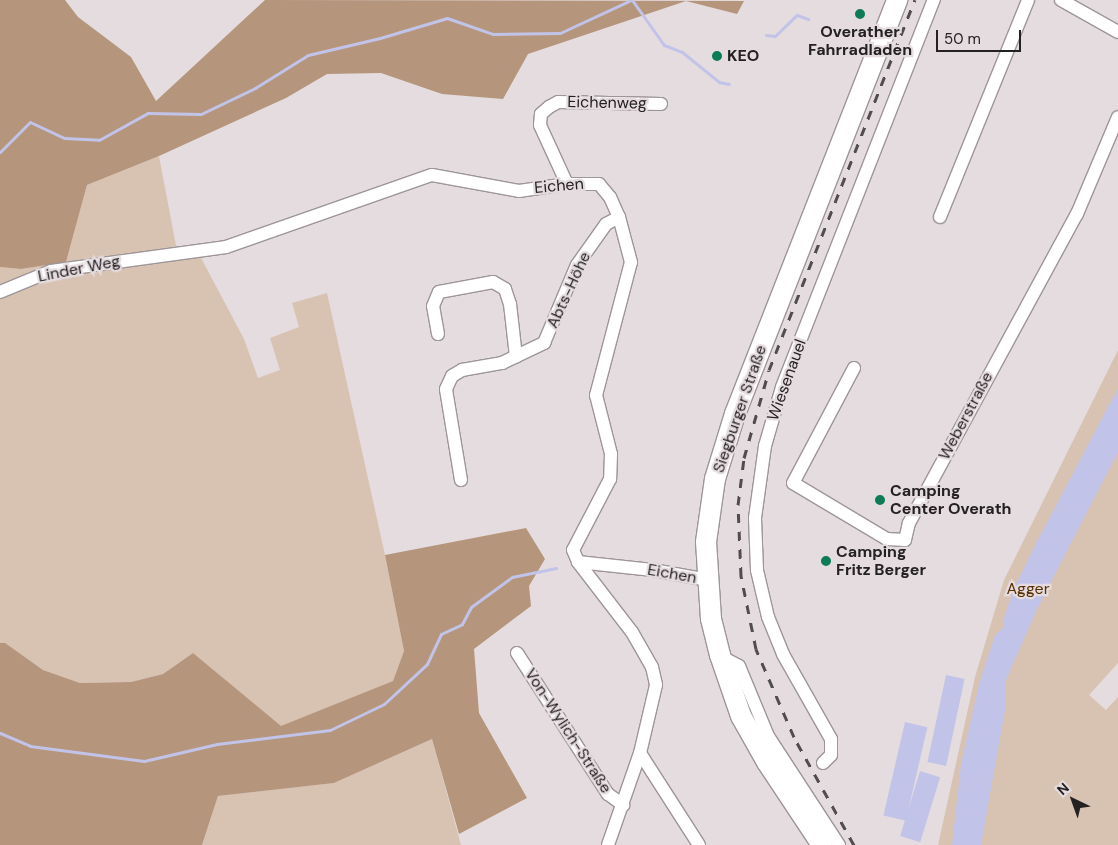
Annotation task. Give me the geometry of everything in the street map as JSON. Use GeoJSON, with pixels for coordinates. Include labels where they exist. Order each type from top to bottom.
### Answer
{"type":"FeatureCollection","features":[{"type":"Feature","properties":{"kind":"main road","name":"Siegburger Straße"},"geometry":{"type":"LineString","coordinates":[[822,845],[767,762],[742,716],[720,655],[708,580],[706,542],[722,452],[897,0]]}},
{"type":"Feature","properties":{"kind":"street","name":"Wiesenauel"},"geometry":{"type":"LineString","coordinates":[[823,763],[831,755],[831,739],[783,654],[768,617],[756,570],[755,518],[765,446],[782,388],[934,0]]}},
{"type":"Feature","properties":{"kind":"street"},"geometry":{"type":"LineString","coordinates":[[940,217],[1028,0]]}},
{"type":"Feature","properties":{"kind":"street"},"geometry":{"type":"LineString","coordinates":[[1061,0],[1118,32]]}},
{"type":"Feature","properties":{"kind":"street","name":"Eichenweg"},"geometry":{"type":"LineString","coordinates":[[567,184],[540,125],[542,114],[549,107],[558,102],[661,104]]}},
{"type":"Feature","properties":{"kind":"street","name":"Weberstraße"},"geometry":{"type":"LineString","coordinates":[[854,368],[793,483],[887,539],[905,540],[909,523],[1077,214],[1118,117]]}},
{"type":"Feature","properties":{"kind":"street","name":"Eichen"},"geometry":{"type":"LineString","coordinates":[[160,255],[226,247],[432,175],[520,191],[567,184],[599,184],[610,196],[619,217],[629,248],[629,276],[596,395],[611,454],[610,472],[605,492],[575,542],[573,550],[581,567],[653,570],[708,580]]}},
{"type":"Feature","properties":{"kind":"street","name":"Abts-Höhe"},"geometry":{"type":"LineString","coordinates":[[461,480],[446,389],[452,376],[462,370],[516,357],[544,343],[577,265],[606,224],[619,217]]}},
{"type":"Feature","properties":{"kind":"street","name":"Linder Weg"},"geometry":{"type":"LineString","coordinates":[[0,292],[51,271],[160,255]]}},
{"type":"Feature","properties":{"kind":"street"},"geometry":{"type":"LineString","coordinates":[[438,334],[433,306],[439,292],[493,282],[504,289],[510,304],[516,357]]}},
{"type":"Feature","properties":{"kind":"street"},"geometry":{"type":"LineString","coordinates":[[581,567],[618,612],[655,676],[653,702],[640,753],[608,845]]}},
{"type":"Feature","properties":{"kind":"street","name":"Von-Wylich-Straße"},"geometry":{"type":"LineString","coordinates":[[517,653],[608,794],[623,805]]}},
{"type":"Feature","properties":{"kind":"street"},"geometry":{"type":"LineString","coordinates":[[720,655],[739,666],[757,714],[795,780],[839,845]]}},
{"type":"Feature","properties":{"kind":"street"},"geometry":{"type":"LineString","coordinates":[[640,753],[699,845]]}},
{"type":"Feature","properties":{"kind":"street"},"geometry":{"type":"LineString","coordinates":[[795,780],[806,772]]}},
{"type":"Feature","properties":{"kind":"green space"},"geometry":{"type":"Polygon","coordinates":[[[159,156],[178,256],[199,254],[244,339],[258,378],[280,370],[270,338],[299,327],[292,303],[327,293],[385,555],[404,651],[393,681],[281,727],[193,653],[163,674],[131,682],[80,683],[43,670],[5,644],[0,643],[0,267],[21,269],[66,262],[87,185],[159,156]]]}},
{"type":"Feature","properties":{"kind":"green space"},"geometry":{"type":"Polygon","coordinates":[[[1118,350],[1118,663],[1089,695],[1106,710],[1118,697],[1118,845],[938,845],[975,677],[1004,580],[1118,350]]]}},
{"type":"Feature","properties":{"kind":"green space"},"geometry":{"type":"Polygon","coordinates":[[[432,739],[461,845],[202,845],[218,796],[334,783],[432,739]]]}},
{"type":"Feature","properties":{"kind":"shaded area"},"geometry":{"type":"Polygon","coordinates":[[[0,0],[65,0],[78,17],[131,57],[156,101],[265,0],[744,1],[737,14],[686,1],[528,54],[503,99],[442,94],[381,73],[327,74],[286,98],[159,156],[87,185],[66,262],[21,269],[0,267],[0,0]]]}},
{"type":"Feature","properties":{"kind":"shaded area"},"geometry":{"type":"Polygon","coordinates":[[[526,528],[545,559],[529,586],[531,606],[474,649],[479,713],[527,798],[459,834],[432,739],[334,783],[218,796],[202,845],[0,845],[0,643],[5,643],[43,670],[80,683],[131,682],[163,674],[193,653],[281,726],[393,681],[404,651],[385,555],[526,528]]]}},
{"type":"Feature","properties":{"kind":"water","name":"Agger"},"geometry":{"type":"Polygon","coordinates":[[[1118,388],[1118,452],[1037,609],[1006,680],[1005,710],[981,845],[952,845],[961,764],[979,684],[995,635],[1004,627],[1004,618],[1014,589],[1033,549],[1118,388]]]}},
{"type":"Feature","properties":{"kind":"water"},"geometry":{"type":"Polygon","coordinates":[[[946,675],[965,679],[946,766],[927,762],[946,675]]]}},
{"type":"Feature","properties":{"kind":"water"},"geometry":{"type":"Polygon","coordinates":[[[905,722],[927,727],[906,821],[883,816],[905,722]]]}},
{"type":"Feature","properties":{"kind":"water"},"geometry":{"type":"Polygon","coordinates":[[[920,771],[940,777],[920,842],[900,836],[920,771]]]}},
{"type":"Feature","properties":{"kind":"waterway"},"geometry":{"type":"LineString","coordinates":[[0,152],[30,122],[65,138],[99,140],[148,113],[201,114],[255,88],[308,55],[380,38],[447,18],[493,34],[560,33],[631,0]]}},
{"type":"Feature","properties":{"kind":"waterway"},"geometry":{"type":"LineString","coordinates":[[632,0],[664,45],[682,52],[719,82],[729,84]]}},
{"type":"Feature","properties":{"kind":"waterway"},"geometry":{"type":"LineString","coordinates":[[766,35],[775,36],[797,15],[808,19]]}},
{"type":"Feature","properties":{"kind":"waterway"},"geometry":{"type":"LineString","coordinates":[[0,733],[30,746],[144,761],[217,744],[330,730],[384,704],[427,664],[441,634],[462,624],[471,607],[512,577],[556,568]]}},
{"type":"Feature","properties":{"kind":"railway"},"geometry":{"type":"LineString","coordinates":[[854,845],[794,737],[756,649],[741,576],[738,505],[744,458],[769,370],[915,0]]}},
{"type":"Feature","properties":{"kind":"place","name":"Overather Fahrradladen"},"geometry":{"type":"Point","coordinates":[860,14]}},
{"type":"Feature","properties":{"kind":"place","name":"KEO"},"geometry":{"type":"Point","coordinates":[717,56]}},
{"type":"Feature","properties":{"kind":"place","name":"Camping Center Overath"},"geometry":{"type":"Point","coordinates":[880,500]}},
{"type":"Feature","properties":{"kind":"place","name":"Camping Fritz Berger"},"geometry":{"type":"Point","coordinates":[826,561]}}]}
